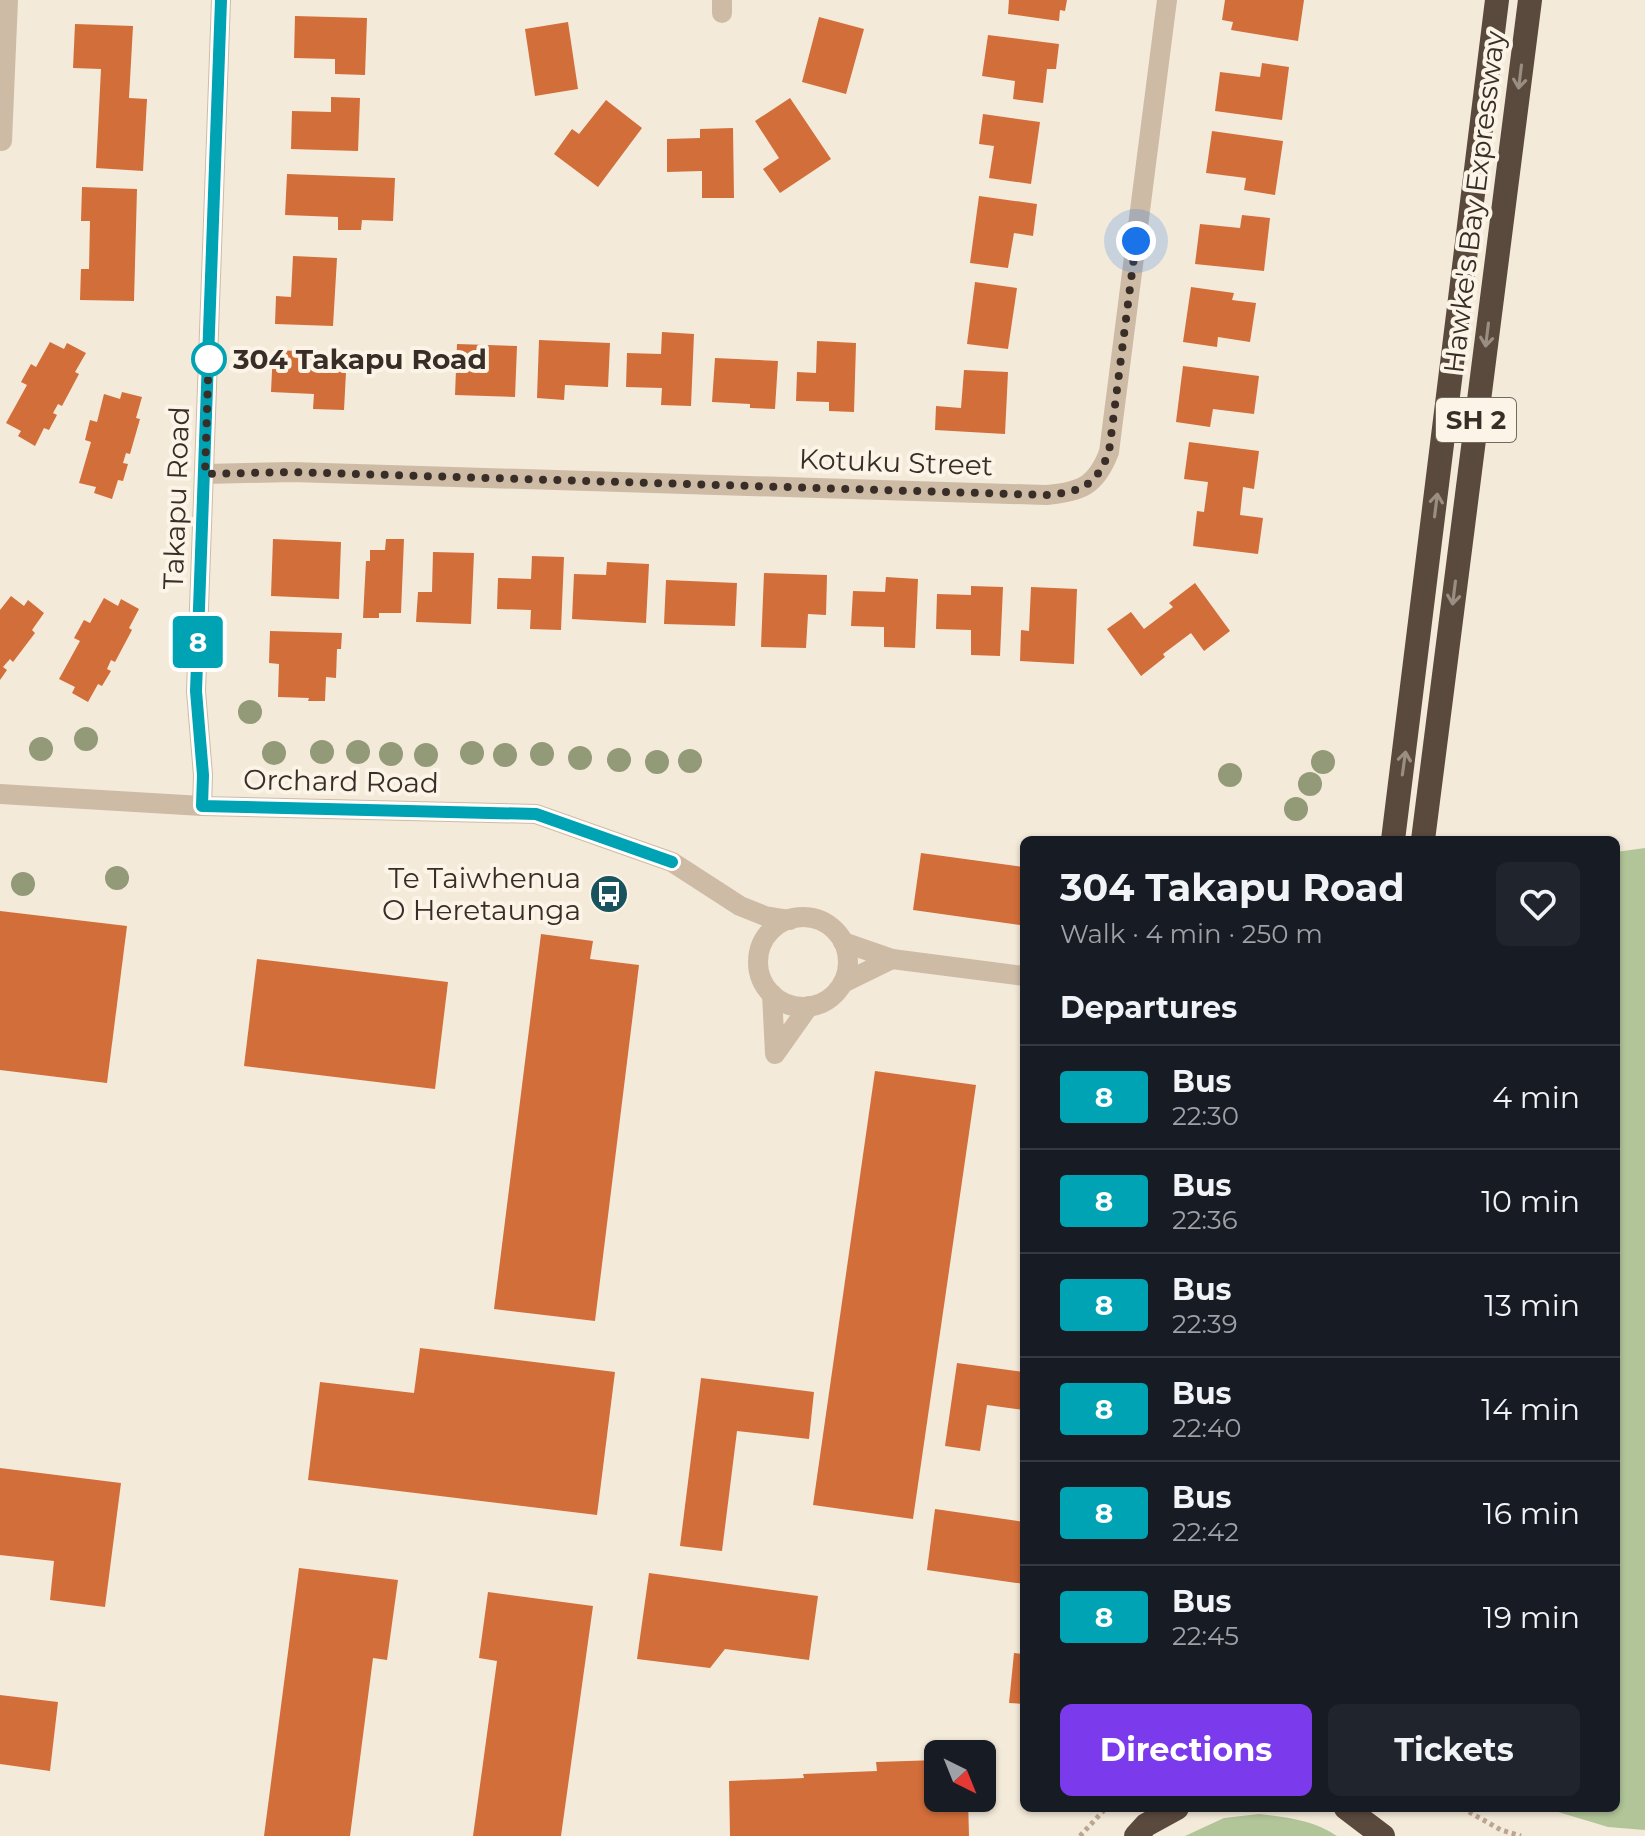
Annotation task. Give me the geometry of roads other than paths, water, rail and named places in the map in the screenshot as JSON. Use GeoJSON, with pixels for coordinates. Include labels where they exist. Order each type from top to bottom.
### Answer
{"type":"FeatureCollection","features":[{"type":"Feature","properties":{"kind":"highway","name":"Hawke's Bay Expressway"},"geometry":{"type":"LineString","coordinates":[[1393,836],[1497,0]]}},
{"type":"Feature","properties":{"kind":"highway","name":"Hawke's Bay Expressway"},"geometry":{"type":"LineString","coordinates":[[1424,836],[1530,0]]}},
{"type":"Feature","properties":{"kind":"highway"},"geometry":{"type":"LineString","coordinates":[[1147,1823],[1169,1812]]}},
{"type":"Feature","properties":{"kind":"highway"},"geometry":{"type":"LineString","coordinates":[[1353,1812],[1383,1836]]}},
{"type":"Feature","properties":{"kind":"street"},"geometry":{"type":"LineString","coordinates":[[2,141],[8,0]]}},
{"type":"Feature","properties":{"kind":"street","name":"Takapu Road"},"geometry":{"type":"LineString","coordinates":[[202,806],[203,775],[196,691],[221,0]]}},
{"type":"Feature","properties":{"kind":"street","name":"Kotuku Street"},"geometry":{"type":"LineString","coordinates":[[205,474],[292,472],[1046,495],[1068,493],[1089,484],[1102,469],[1109,452],[1167,0]]}},
{"type":"Feature","properties":{"kind":"street","name":"Orchard Road"},"geometry":{"type":"LineString","coordinates":[[0,794],[202,806],[536,814],[672,862],[740,906]]}},
{"type":"Feature","properties":{"kind":"street"},"geometry":{"type":"LineString","coordinates":[[740,906],[765,916],[790,920],[810,918],[823,922],[835,931],[848,956],[847,970],[843,983],[820,1004],[790,1005],[772,994],[759,973],[761,947],[771,930],[790,920]]}},
{"type":"Feature","properties":{"kind":"street"},"geometry":{"type":"LineString","coordinates":[[740,906],[753,923],[761,947]]}},
{"type":"Feature","properties":{"kind":"street"},"geometry":{"type":"LineString","coordinates":[[843,942],[892,959],[1020,975]]}},
{"type":"Feature","properties":{"kind":"street"},"geometry":{"type":"LineString","coordinates":[[843,983],[892,959]]}},
{"type":"Feature","properties":{"kind":"street"},"geometry":{"type":"LineString","coordinates":[[772,994],[775,1054],[809,1006]]}},
{"type":"Feature","properties":{"kind":"place","name":"304 Takapu Road"},"geometry":{"type":"Point","coordinates":[209,359]}},
{"type":"Feature","properties":{"kind":"place","name":"Te Taiwhenua O Heretaunga"},"geometry":{"type":"Point","coordinates":[609,894]}}]}
